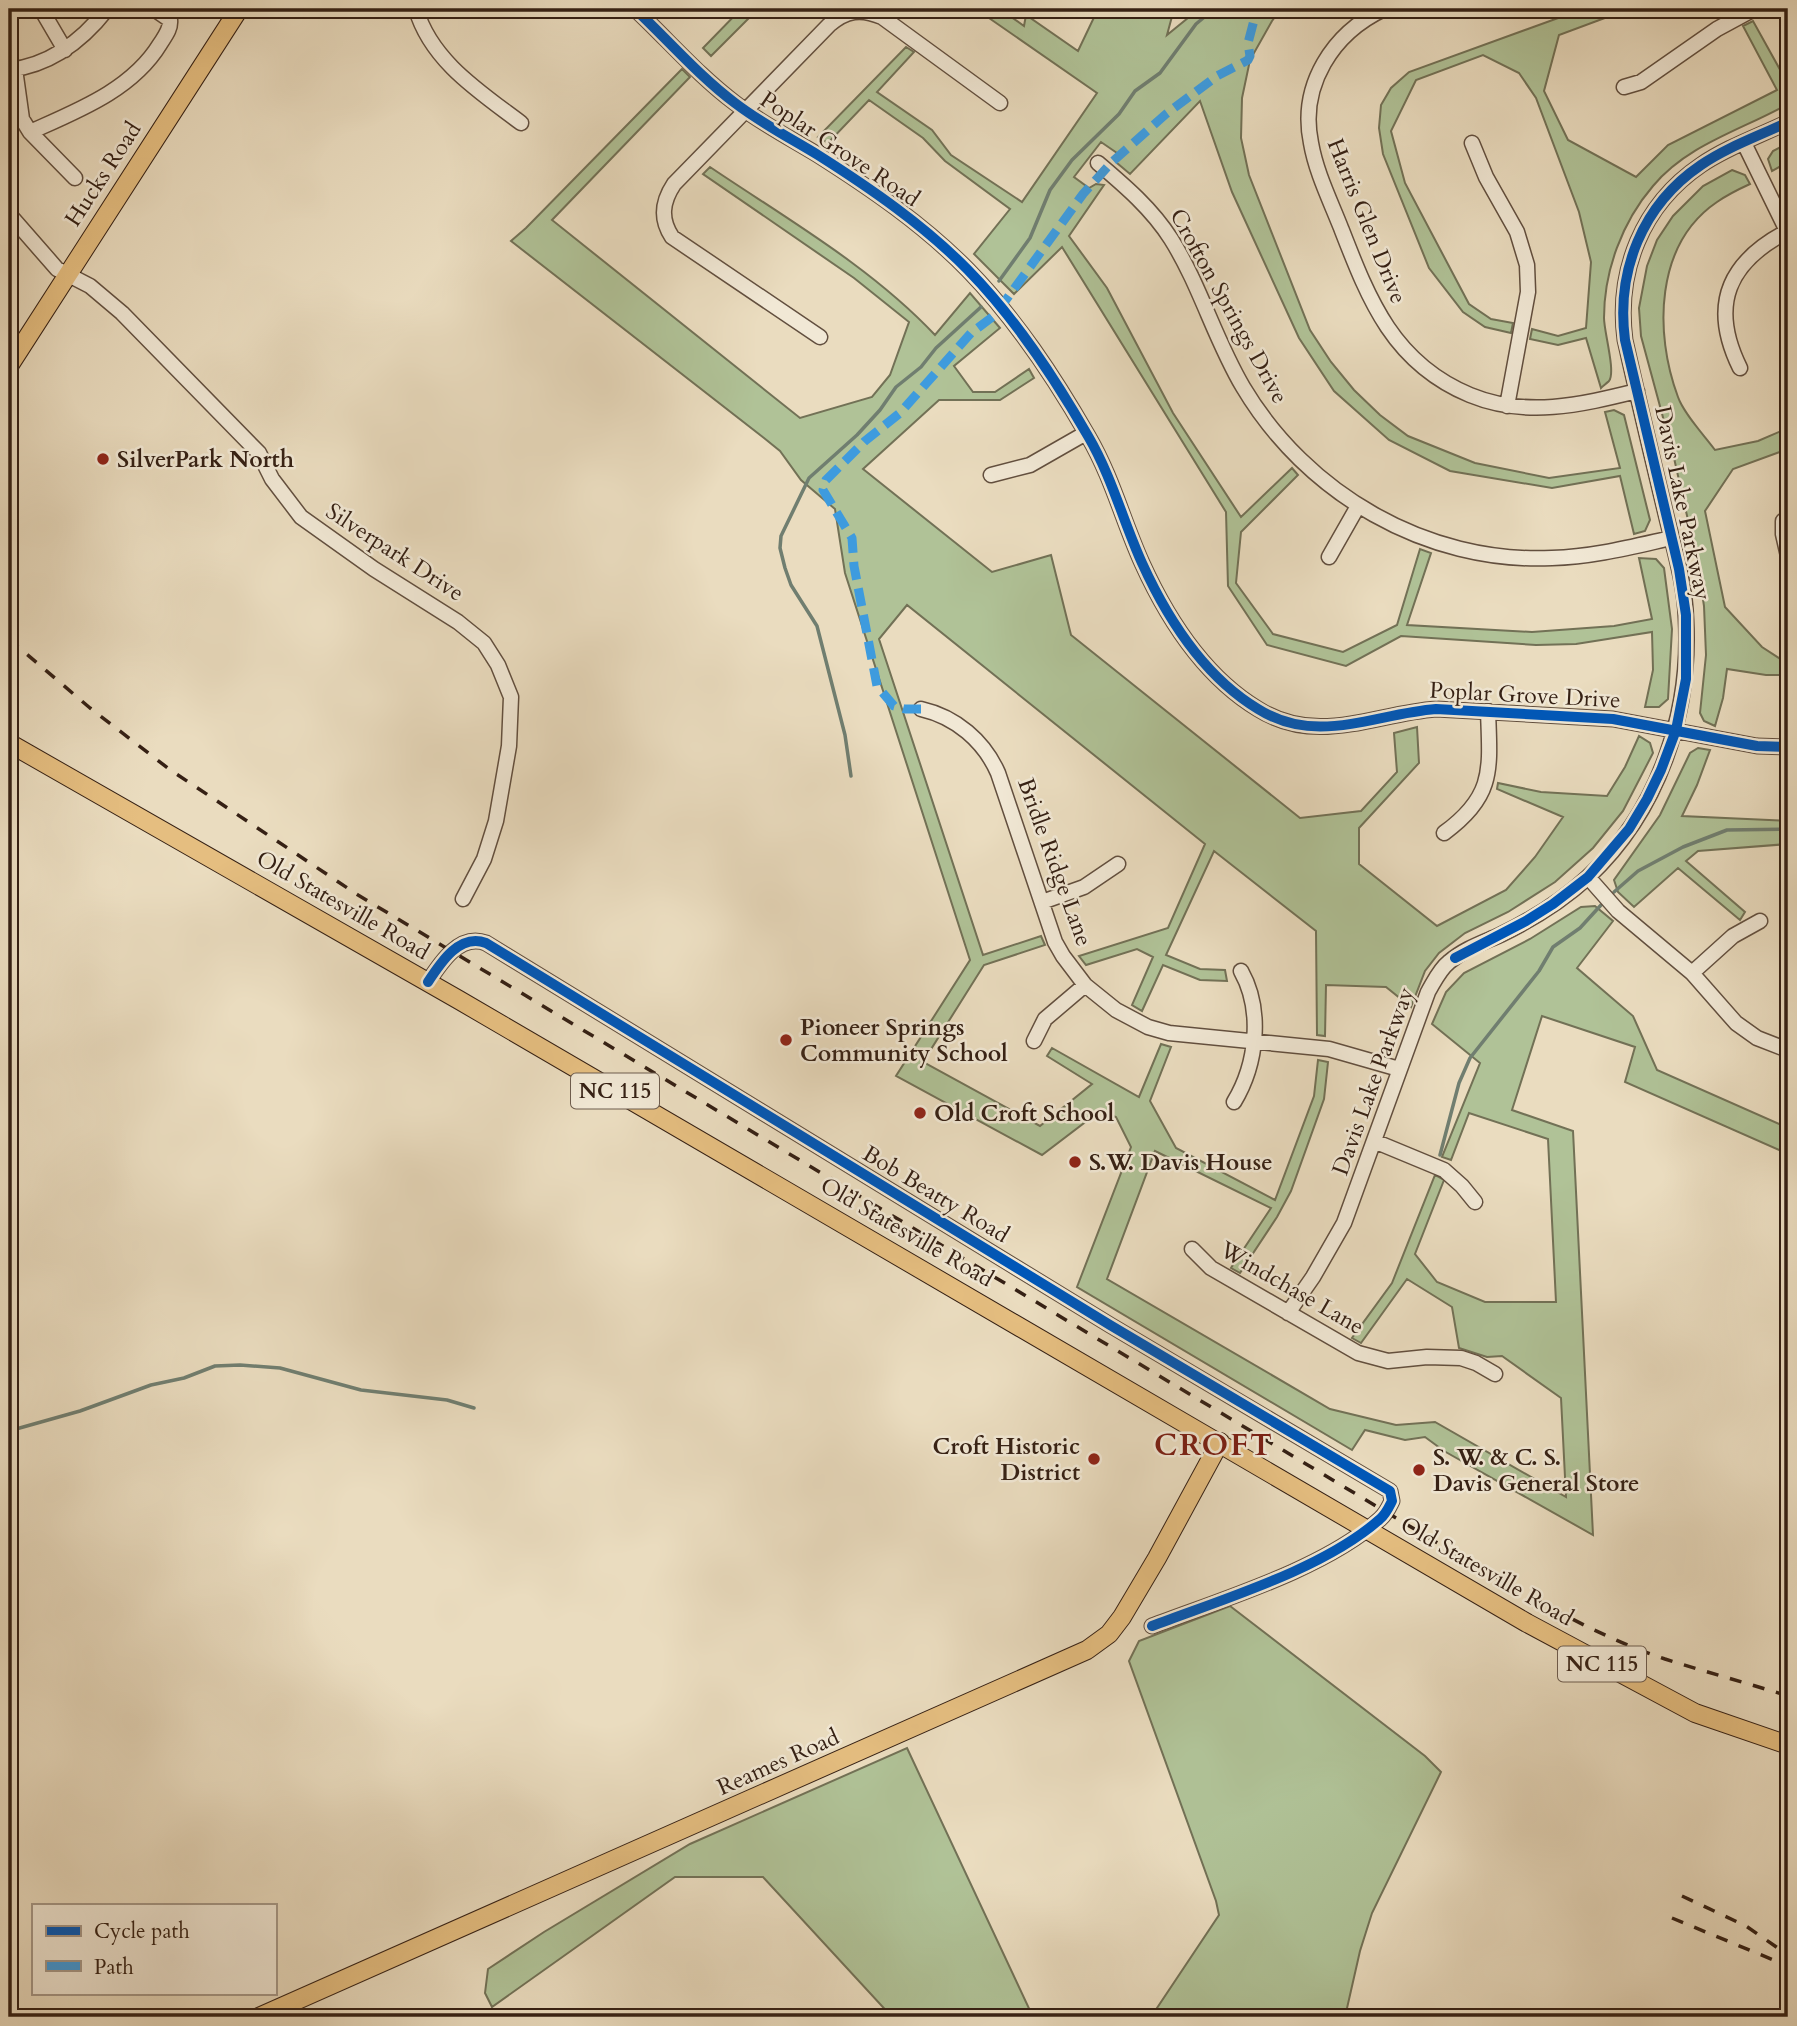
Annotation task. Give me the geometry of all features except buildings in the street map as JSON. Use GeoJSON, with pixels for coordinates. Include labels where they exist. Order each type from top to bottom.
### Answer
{"type":"FeatureCollection","features":[{"type":"Feature","properties":{"kind":"main road","name":"Hucks Road"},"geometry":{"type":"LineString","coordinates":[[9,366],[239,9]]}},
{"type":"Feature","properties":{"kind":"main road","name":"Old Statesville Road"},"geometry":{"type":"LineString","coordinates":[[9,743],[428,982],[1366,1529],[1627,1678],[1696,1713],[1788,1745]]}},
{"type":"Feature","properties":{"kind":"main road","name":"Reames Road"},"geometry":{"type":"LineString","coordinates":[[259,2017],[1087,1650],[1109,1634],[1122,1617],[1220,1442]]}},
{"type":"Feature","properties":{"kind":"street"},"geometry":{"type":"LineString","coordinates":[[41,9],[65,50]]}},
{"type":"Feature","properties":{"kind":"street"},"geometry":{"type":"LineString","coordinates":[[75,178],[30,132],[22,119],[12,69],[36,64],[65,50],[83,36],[107,9]]}},
{"type":"Feature","properties":{"kind":"street"},"geometry":{"type":"LineString","coordinates":[[30,132],[105,96],[136,74],[152,58],[171,27],[170,20],[154,9]]}},
{"type":"Feature","properties":{"kind":"street"},"geometry":{"type":"LineString","coordinates":[[416,9],[430,41],[444,60],[521,123]]}},
{"type":"Feature","properties":{"kind":"street","name":"Poplar Grove Road"},"geometry":{"type":"LineString","coordinates":[[635,9],[718,90],[746,111],[859,182],[966,267],[1025,336],[1086,433]]}},
{"type":"Feature","properties":{"kind":"street","name":"Harris Glen Drive"},"geometry":{"type":"LineString","coordinates":[[1384,9],[1350,29],[1327,56],[1313,87],[1308,121],[1314,158],[1362,281],[1385,327],[1401,347],[1436,376],[1471,395],[1507,406],[1554,409],[1637,391]]}},
{"type":"Feature","properties":{"kind":"street"},"geometry":{"type":"LineString","coordinates":[[1624,87],[1642,82],[1706,36],[1754,9]]}},
{"type":"Feature","properties":{"kind":"street"},"geometry":{"type":"LineString","coordinates":[[820,337],[672,237],[664,226],[663,205],[674,184],[829,25],[845,13],[861,10],[882,17],[1000,103]]}},
{"type":"Feature","properties":{"kind":"street","name":"Davis Lake Parkway"},"geometry":{"type":"LineString","coordinates":[[1288,1313],[1336,1240],[1353,1201],[1428,992],[1446,964],[1468,949],[1526,921],[1588,877],[1629,829],[1661,770],[1676,730],[1686,679],[1687,626],[1679,569],[1625,340],[1623,302],[1629,262],[1646,223],[1671,190],[1700,166],[1788,122]]}},
{"type":"Feature","properties":{"kind":"street"},"geometry":{"type":"LineString","coordinates":[[1472,143],[1486,177],[1517,232],[1527,265],[1528,292],[1507,406]]}},
{"type":"Feature","properties":{"kind":"street"},"geometry":{"type":"LineString","coordinates":[[1740,368],[1729,347],[1725,324],[1725,305],[1730,287],[1747,259],[1769,241],[1788,231],[1744,143]]}},
{"type":"Feature","properties":{"kind":"street","name":"Crofton Springs Drive"},"geometry":{"type":"LineString","coordinates":[[1098,163],[1148,208],[1171,240],[1232,366],[1265,421],[1304,464],[1339,494],[1410,533],[1466,550],[1517,558],[1590,556],[1671,538]]}},
{"type":"Feature","properties":{"kind":"street","name":"Silverpark Drive"},"geometry":{"type":"LineString","coordinates":[[9,214],[57,269],[66,276],[90,286],[121,313],[259,453],[272,479],[300,517],[374,569],[458,622],[484,643],[498,665],[511,697],[509,746],[496,821],[484,859],[463,899]]}},
{"type":"Feature","properties":{"kind":"street"},"geometry":{"type":"LineString","coordinates":[[991,475],[1030,465],[1086,433]]}},
{"type":"Feature","properties":{"kind":"street","name":"Poplar Grove Drive"},"geometry":{"type":"LineString","coordinates":[[1086,433],[1099,455],[1141,561],[1163,603],[1203,662],[1257,709],[1285,722],[1320,729],[1408,711],[1488,711],[1613,719],[1757,746],[1788,747]]}},
{"type":"Feature","properties":{"kind":"street"},"geometry":{"type":"LineString","coordinates":[[1329,557],[1358,506]]}},
{"type":"Feature","properties":{"kind":"street"},"geometry":{"type":"LineString","coordinates":[[1783,521],[1788,556]]}},
{"type":"Feature","properties":{"kind":"street","name":"Bridle Ridge Lane"},"geometry":{"type":"LineString","coordinates":[[921,709],[954,722],[989,753],[1059,949],[1085,985],[1116,1010],[1148,1027],[1168,1033],[1329,1049],[1399,1069]]}},
{"type":"Feature","properties":{"kind":"street"},"geometry":{"type":"LineString","coordinates":[[1444,833],[1472,810],[1485,787],[1489,752],[1488,711]]}},
{"type":"Feature","properties":{"kind":"street"},"geometry":{"type":"LineString","coordinates":[[1042,902],[1084,887],[1118,864]]}},
{"type":"Feature","properties":{"kind":"street"},"geometry":{"type":"LineString","coordinates":[[1588,877],[1618,911],[1692,974],[1735,1023],[1756,1038],[1788,1050]]}},
{"type":"Feature","properties":{"kind":"street"},"geometry":{"type":"LineString","coordinates":[[1692,974],[1733,936],[1760,922]]}},
{"type":"Feature","properties":{"kind":"street","name":"Bob Beatty Road"},"geometry":{"type":"LineString","coordinates":[[428,982],[458,945],[472,941],[486,943],[1086,1311],[1387,1489],[1392,1501],[1383,1517],[1366,1529]]}},
{"type":"Feature","properties":{"kind":"street"},"geometry":{"type":"LineString","coordinates":[[1234,1102],[1249,1068],[1253,1042],[1252,996],[1241,971]]}},
{"type":"Feature","properties":{"kind":"street"},"geometry":{"type":"LineString","coordinates":[[1034,1041],[1045,1019],[1085,985]]}},
{"type":"Feature","properties":{"kind":"street"},"geometry":{"type":"LineString","coordinates":[[1374,1141],[1444,1170],[1475,1202]]}},
{"type":"Feature","properties":{"kind":"street","name":"Windchase Lane"},"geometry":{"type":"LineString","coordinates":[[1192,1250],[1211,1268],[1359,1353],[1388,1361],[1427,1357],[1461,1358],[1495,1374]]}},
{"type":"Feature","properties":{"kind":"street"},"geometry":{"type":"LineString","coordinates":[[1152,1626],[1288,1574],[1320,1558],[1366,1529]]}},
{"type":"Feature","properties":{"kind":"green space"},"geometry":{"type":"Polygon","coordinates":[[[741,9],[758,9],[711,56],[703,48],[741,9]]]}},
{"type":"Feature","properties":{"kind":"green space"},"geometry":{"type":"Polygon","coordinates":[[[976,9],[1000,9],[1024,26],[1026,15],[1078,51],[1098,9],[1174,9],[1167,35],[1199,9],[1281,9],[1250,60],[1242,98],[1241,138],[1249,175],[1310,330],[1354,390],[1380,415],[1408,436],[1475,463],[1549,478],[1620,468],[1605,412],[1614,410],[1624,415],[1650,520],[1645,531],[1634,534],[1620,476],[1552,488],[1450,471],[1389,440],[1334,391],[1299,338],[1232,192],[1200,101],[1130,174],[1117,163],[1117,153],[1101,142],[1074,177],[1089,188],[1096,184],[1104,185],[1069,236],[1107,288],[1173,413],[1241,517],[1292,468],[1298,475],[1241,532],[1236,583],[1273,634],[1343,652],[1397,625],[1420,549],[1431,553],[1407,625],[1532,632],[1614,626],[1652,619],[1639,558],[1656,559],[1664,568],[1672,629],[1668,699],[1659,707],[1645,707],[1653,670],[1652,632],[1576,644],[1536,645],[1401,636],[1346,666],[1267,645],[1228,586],[1226,512],[1062,247],[1014,294],[974,254],[1010,209],[945,161],[923,138],[869,100],[828,143],[818,137],[906,47],[914,52],[877,92],[932,130],[951,155],[1022,202],[1097,93],[976,9]]]}},
{"type":"Feature","properties":{"kind":"green space"},"geometry":{"type":"Polygon","coordinates":[[[1583,9],[1629,9],[1559,35],[1544,91],[1568,140],[1636,177],[1668,145],[1777,90],[1743,26],[1753,21],[1788,84],[1788,104],[1682,159],[1653,186],[1632,215],[1617,248],[1607,283],[1604,318],[1611,376],[1601,388],[1586,338],[1558,345],[1530,339],[1532,329],[1558,336],[1586,328],[1591,262],[1579,212],[1536,98],[1519,73],[1483,55],[1416,80],[1391,131],[1405,183],[1469,304],[1491,319],[1513,323],[1511,333],[1485,327],[1463,312],[1429,268],[1383,154],[1379,128],[1381,105],[1391,88],[1409,72],[1583,9]]]}},
{"type":"Feature","properties":{"kind":"green space"},"geometry":{"type":"Polygon","coordinates":[[[682,69],[690,77],[552,220],[800,418],[872,397],[890,375],[909,322],[854,278],[703,174],[710,167],[856,266],[884,287],[935,335],[970,293],[1000,328],[954,366],[973,392],[995,392],[1029,369],[1034,378],[1000,400],[939,400],[863,469],[992,572],[1051,555],[1071,635],[1300,818],[1361,811],[1397,772],[1394,733],[1417,727],[1419,763],[1359,828],[1359,864],[1437,926],[1506,890],[1535,857],[1563,817],[1497,789],[1498,783],[1541,792],[1607,796],[1625,767],[1639,736],[1650,743],[1653,753],[1623,811],[1593,848],[1555,882],[1508,912],[1465,933],[1439,953],[1425,971],[1411,1007],[1386,987],[1326,985],[1325,1036],[1317,1035],[1316,931],[1214,851],[1166,955],[1200,969],[1225,970],[1227,981],[1200,980],[1163,965],[1142,1011],[1132,1005],[1153,957],[1137,949],[1086,965],[1079,956],[1168,928],[1205,844],[907,605],[879,639],[983,955],[1041,936],[1045,945],[984,965],[923,1062],[1040,1126],[1092,1084],[1047,1056],[1052,1048],[1139,1097],[1161,1044],[1171,1047],[1150,1101],[1176,1148],[1275,1200],[1314,1096],[1318,1060],[1328,1062],[1324,1099],[1291,1191],[1240,1273],[1231,1268],[1271,1208],[1155,1151],[1107,1279],[1330,1409],[1396,1425],[1435,1422],[1566,1497],[1561,1398],[1502,1356],[1487,1357],[1459,1348],[1452,1307],[1407,1279],[1361,1343],[1352,1338],[1392,1283],[1435,1175],[1444,1180],[1415,1254],[1437,1282],[1485,1302],[1556,1302],[1548,1139],[1469,1113],[1451,1160],[1442,1157],[1480,1063],[1432,1024],[1446,992],[1464,973],[1530,939],[1581,907],[1595,906],[1613,921],[1577,968],[1633,1016],[1657,1070],[1788,1128],[1788,1154],[1625,1082],[1635,1047],[1542,1016],[1512,1110],[1573,1131],[1593,1535],[1444,1451],[1425,1437],[1405,1440],[1365,1430],[1352,1450],[1077,1287],[1131,1147],[1116,1117],[1100,1111],[1042,1155],[896,1076],[970,960],[845,573],[835,509],[801,480],[780,451],[511,241],[682,69]]]}},
{"type":"Feature","properties":{"kind":"green space"},"geometry":{"type":"Polygon","coordinates":[[[1788,143],[1788,162],[1772,171],[1768,159],[1773,151],[1788,143]]]}},
{"type":"Feature","properties":{"kind":"green space"},"geometry":{"type":"Polygon","coordinates":[[[1732,170],[1745,175],[1750,184],[1721,199],[1697,220],[1681,241],[1671,265],[1665,291],[1665,345],[1670,372],[1681,404],[1715,450],[1758,441],[1788,428],[1788,449],[1733,469],[1705,511],[1725,607],[1762,647],[1788,664],[1788,675],[1766,675],[1727,669],[1715,726],[1704,721],[1700,713],[1706,655],[1704,606],[1697,560],[1674,458],[1641,336],[1639,308],[1647,266],[1657,240],[1673,216],[1703,186],[1732,170]]]}},
{"type":"Feature","properties":{"kind":"green space"},"geometry":{"type":"Polygon","coordinates":[[[1698,748],[1710,750],[1682,816],[1788,821],[1788,844],[1698,851],[1686,861],[1745,912],[1740,920],[1678,868],[1634,907],[1618,892],[1614,880],[1660,815],[1690,753],[1698,748]]]}},
{"type":"Feature","properties":{"kind":"green space"},"geometry":{"type":"Polygon","coordinates":[[[1230,1606],[1425,1756],[1441,1772],[1372,1913],[1345,2017],[1151,2017],[1219,1915],[1129,1661],[1139,1641],[1230,1606]]]}},
{"type":"Feature","properties":{"kind":"green space"},"geometry":{"type":"Polygon","coordinates":[[[907,1748],[1033,2017],[892,2017],[763,1877],[675,1877],[492,2007],[485,1993],[488,1969],[544,1932],[690,1844],[907,1748]]]}},
{"type":"Feature","properties":{"kind":"waterway"},"geometry":{"type":"LineString","coordinates":[[999,281],[1030,238],[1050,190],[1072,160],[1119,114],[1135,91],[1160,73],[1196,24],[1214,9]]}},
{"type":"Feature","properties":{"kind":"waterway"},"geometry":{"type":"LineString","coordinates":[[851,776],[845,735],[817,626],[791,585],[780,548],[781,536],[809,478],[857,435],[896,387],[921,367],[936,348],[981,307]]}},
{"type":"Feature","properties":{"kind":"waterway"},"geometry":{"type":"LineString","coordinates":[[1614,892],[1638,871],[1683,847],[1727,830],[1788,829]]}},
{"type":"Feature","properties":{"kind":"waterway"},"geometry":{"type":"LineString","coordinates":[[1440,1155],[1459,1083],[1470,1058],[1539,971],[1553,947],[1580,928],[1601,905]]}},
{"type":"Feature","properties":{"kind":"waterway"},"geometry":{"type":"LineString","coordinates":[[9,1431],[80,1411],[151,1385],[184,1378],[215,1366],[280,1368],[361,1390],[447,1400],[474,1408]]}},
{"type":"Feature","properties":{"kind":"railway"},"geometry":{"type":"LineString","coordinates":[[9,639],[90,708],[169,769],[358,895],[1446,1548],[1553,1609],[1608,1636],[1665,1659],[1788,1696]]}},
{"type":"Feature","properties":{"kind":"railway"},"geometry":{"type":"LineString","coordinates":[[1682,1896],[1746,1926],[1788,1955]]}},
{"type":"Feature","properties":{"kind":"railway"},"geometry":{"type":"LineString","coordinates":[[1672,1918],[1788,1966]]}},
{"type":"Feature","properties":{"kind":"marked path"},"geometry":{"type":"LineString","coordinates":[[921,709],[894,706],[877,686],[854,566],[852,538],[823,490],[826,480],[865,441],[900,413],[971,333],[995,315],[1083,194],[1112,162],[1166,114],[1217,76],[1248,60],[1248,43],[1257,9]]}},
{"type":"Feature","properties":{"kind":"cycle path"},"geometry":{"type":"LineString","coordinates":[[635,9],[696,70],[735,103],[896,208],[951,253],[986,289],[1033,349],[1088,436],[1104,467],[1142,563],[1163,605],[1205,663],[1239,696],[1258,709],[1280,720],[1324,727],[1436,709],[1613,719],[1757,746],[1788,747]]}},
{"type":"Feature","properties":{"kind":"cycle path"},"geometry":{"type":"LineString","coordinates":[[1455,958],[1526,921],[1588,877],[1629,829],[1661,770],[1676,730],[1686,679],[1686,615],[1679,569],[1625,340],[1625,289],[1630,265],[1649,220],[1680,181],[1721,153],[1788,122]]}},
{"type":"Feature","properties":{"kind":"cycle path"},"geometry":{"type":"LineString","coordinates":[[428,982],[452,951],[468,942],[486,943],[1110,1325],[1390,1491],[1392,1501],[1382,1517],[1331,1553],[1272,1581],[1152,1626]]}},
{"type":"Feature","properties":{"kind":"place","name":"SilverPark North"},"geometry":{"type":"Point","coordinates":[103,459]}},
{"type":"Feature","properties":{"kind":"place","name":"Pioneer Springs Community School"},"geometry":{"type":"Point","coordinates":[786,1040]}},
{"type":"Feature","properties":{"kind":"place","name":"Old Croft School"},"geometry":{"type":"Point","coordinates":[920,1113]}},
{"type":"Feature","properties":{"kind":"place","name":"S.W. Davis House"},"geometry":{"type":"Point","coordinates":[1075,1162]}},
{"type":"Feature","properties":{"kind":"place","name":"Croft Historic District"},"geometry":{"type":"Point","coordinates":[1094,1459]}},
{"type":"Feature","properties":{"kind":"place","name":"S. W. & C. S. Davis General Store"},"geometry":{"type":"Point","coordinates":[1419,1470]}},
{"type":"Feature","properties":{"kind":"district","name":"CROFT"},"geometry":{"type":"Point","coordinates":[1214,1445]}}]}
